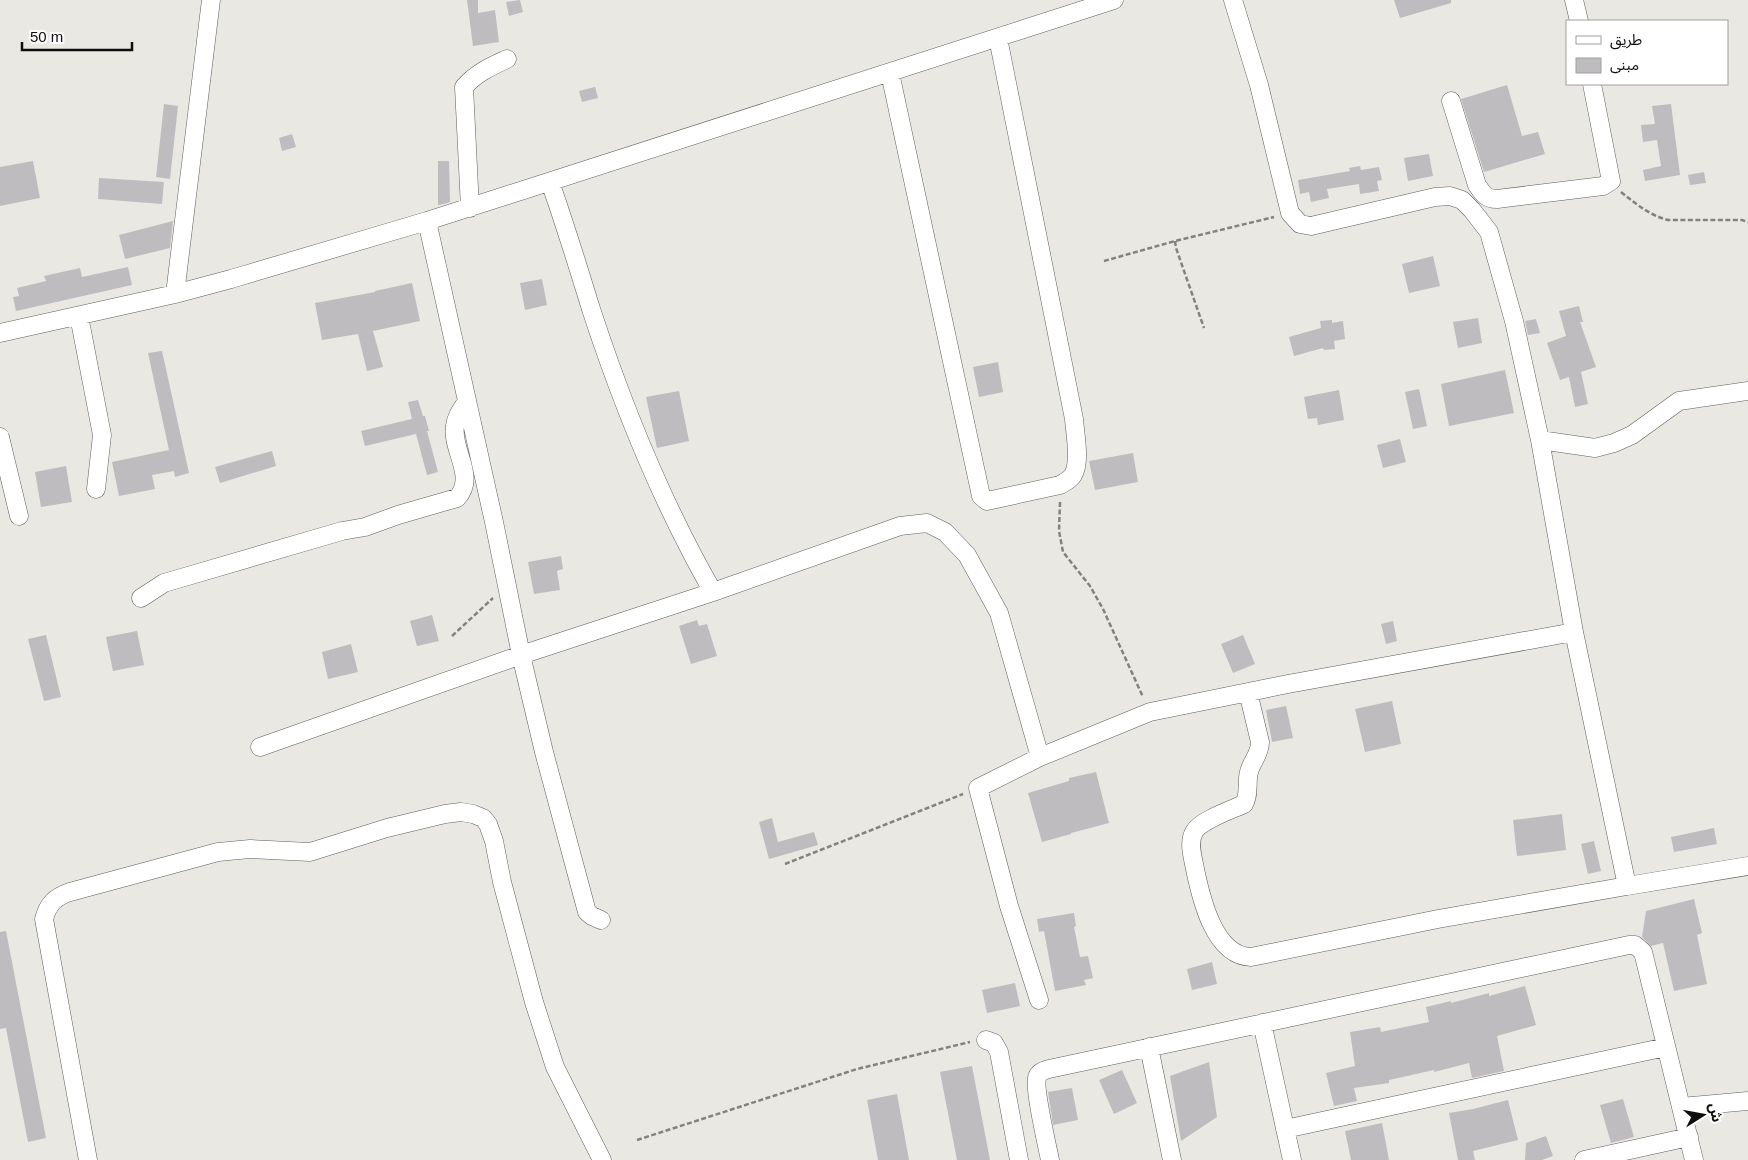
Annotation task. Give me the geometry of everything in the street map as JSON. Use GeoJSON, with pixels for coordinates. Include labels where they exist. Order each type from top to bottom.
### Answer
{"type":"FeatureCollection","features":[{"type":"Feature","properties":{"kind":"street"},"geometry":{"type":"LineString","coordinates":[[175,294],[211,0]]}},
{"type":"Feature","properties":{"kind":"street"},"geometry":{"type":"LineString","coordinates":[[0,330],[79,316],[175,294],[427,222],[1114,0]]}},
{"type":"Feature","properties":{"kind":"street"},"geometry":{"type":"LineString","coordinates":[[1234,0],[1259,85],[1290,213],[1300,224],[1311,226],[1434,197],[1450,196],[1462,200],[1489,232],[1514,321],[1540,440],[1574,632],[1627,886]]}},
{"type":"Feature","properties":{"kind":"street"},"geometry":{"type":"LineString","coordinates":[[1574,0],[1579,20]]}},
{"type":"Feature","properties":{"kind":"street"},"geometry":{"type":"LineString","coordinates":[[890,72],[981,496],[987,501],[1060,485],[1070,480],[1074,474],[1077,450],[1074,419],[998,38]]}},
{"type":"Feature","properties":{"kind":"street"},"geometry":{"type":"LineString","coordinates":[[470,208],[464,87],[471,79],[485,69],[507,59]]}},
{"type":"Feature","properties":{"kind":"street"},"geometry":{"type":"LineString","coordinates":[[1451,101],[1477,185],[1484,196],[1497,200],[1603,186],[1610,183],[1612,177],[1592,85]]}},
{"type":"Feature","properties":{"kind":"street"},"geometry":{"type":"LineString","coordinates":[[550,182],[616,380],[656,479],[689,550],[713,592]]}},
{"type":"Feature","properties":{"kind":"street"},"geometry":{"type":"LineString","coordinates":[[427,222],[507,585],[520,655],[544,752],[587,912],[602,920]]}},
{"type":"Feature","properties":{"kind":"street"},"geometry":{"type":"LineString","coordinates":[[79,316],[102,435],[96,489]]}},
{"type":"Feature","properties":{"kind":"street"},"geometry":{"type":"LineString","coordinates":[[1540,440],[1595,448],[1614,443],[1632,434],[1678,401],[1748,391]]}},
{"type":"Feature","properties":{"kind":"street"},"geometry":{"type":"LineString","coordinates":[[141,598],[158,585],[189,574],[342,531],[365,527],[398,515],[457,498],[462,493],[465,484],[463,464],[454,431],[456,417],[467,401]]}},
{"type":"Feature","properties":{"kind":"street"},"geometry":{"type":"LineString","coordinates":[[0,437],[19,516]]}},
{"type":"Feature","properties":{"kind":"street"},"geometry":{"type":"LineString","coordinates":[[260,748],[520,655],[713,592],[900,526],[927,523],[945,532],[967,556],[999,613],[1040,757]]}},
{"type":"Feature","properties":{"kind":"street"},"geometry":{"type":"LineString","coordinates":[[1040,1000],[1009,906],[978,788],[1040,757],[1150,712],[1574,632]]}},
{"type":"Feature","properties":{"kind":"street"},"geometry":{"type":"LineString","coordinates":[[1248,692],[1260,742],[1260,750],[1249,770],[1248,798],[1244,804],[1197,828],[1193,834],[1192,847],[1200,892],[1207,916],[1222,941],[1236,953],[1243,956],[1251,957],[1438,919],[1748,866]]}},
{"type":"Feature","properties":{"kind":"street"},"geometry":{"type":"LineString","coordinates":[[88,1160],[44,920],[51,902],[59,896],[70,892],[218,852],[250,849],[310,852],[387,828],[460,812],[483,818],[488,824],[494,841],[502,882],[534,1002],[555,1067],[602,1160]]}},
{"type":"Feature","properties":{"kind":"street"},"geometry":{"type":"LineString","coordinates":[[1050,1160],[1036,1078],[1039,1074],[1049,1069],[1629,945],[1635,945],[1642,952],[1694,1160]]}},
{"type":"Feature","properties":{"kind":"street"},"geometry":{"type":"LineString","coordinates":[[1262,1023],[1292,1160]]}},
{"type":"Feature","properties":{"kind":"street"},"geometry":{"type":"LineString","coordinates":[[986,1040],[994,1043],[998,1052],[1019,1160]]}},
{"type":"Feature","properties":{"kind":"street"},"geometry":{"type":"LineString","coordinates":[[1149,1047],[1172,1160]]}},
{"type":"Feature","properties":{"kind":"street"},"geometry":{"type":"LineString","coordinates":[[1285,1129],[1666,1047]]}},
{"type":"Feature","properties":{"kind":"street"},"geometry":{"type":"LineString","coordinates":[[1681,1107],[1748,1101]]}},
{"type":"Feature","properties":{"kind":"street"},"geometry":{"type":"LineString","coordinates":[[1584,1160],[1689,1136]]}},
{"type":"Feature","properties":{"kind":"path"},"geometry":{"type":"LineString","coordinates":[[1610,183],[1646,212],[1657,217],[1668,220],[1742,220],[1748,222]]}},
{"type":"Feature","properties":{"kind":"path"},"geometry":{"type":"LineString","coordinates":[[1104,261],[1175,241],[1290,213]]}},
{"type":"Feature","properties":{"kind":"path"},"geometry":{"type":"LineString","coordinates":[[1175,241],[1204,328]]}},
{"type":"Feature","properties":{"kind":"path"},"geometry":{"type":"LineString","coordinates":[[1060,485],[1059,531],[1064,552],[1090,586],[1103,609],[1150,712]]}},
{"type":"Feature","properties":{"kind":"path"},"geometry":{"type":"LineString","coordinates":[[452,636],[507,585]]}},
{"type":"Feature","properties":{"kind":"path"},"geometry":{"type":"LineString","coordinates":[[785,864],[978,788]]}},
{"type":"Feature","properties":{"kind":"path"},"geometry":{"type":"LineString","coordinates":[[637,1140],[857,1069],[976,1040],[986,1040]]}},
{"type":"Feature","properties":{"kind":"building"},"geometry":{"type":"Polygon","coordinates":[[[467,0],[478,0],[478,13],[495,10],[499,42],[473,46],[467,0]]]}},
{"type":"Feature","properties":{"kind":"building"},"geometry":{"type":"Polygon","coordinates":[[[520,0],[523,12],[509,16],[506,2],[520,0]]]}},
{"type":"Feature","properties":{"kind":"building"},"geometry":{"type":"Polygon","coordinates":[[[1394,0],[1451,0],[1451,3],[1400,18],[1394,0]]]}},
{"type":"Feature","properties":{"kind":"building"},"geometry":{"type":"Polygon","coordinates":[[[1507,85],[1522,136],[1538,132],[1545,154],[1484,172],[1461,99],[1507,85]]]}},
{"type":"Feature","properties":{"kind":"building"},"geometry":{"type":"Polygon","coordinates":[[[595,87],[598,98],[582,102],[579,91],[595,87]]]}},
{"type":"Feature","properties":{"kind":"building"},"geometry":{"type":"Polygon","coordinates":[[[164,104],[178,106],[170,179],[156,177],[164,104]]]}},
{"type":"Feature","properties":{"kind":"building"},"geometry":{"type":"Polygon","coordinates":[[[1671,104],[1680,175],[1645,181],[1643,170],[1661,166],[1657,140],[1643,142],[1641,125],[1655,124],[1652,106],[1671,104]]]}},
{"type":"Feature","properties":{"kind":"building"},"geometry":{"type":"Polygon","coordinates":[[[292,134],[296,147],[282,151],[279,138],[292,134]]]}},
{"type":"Feature","properties":{"kind":"building"},"geometry":{"type":"Polygon","coordinates":[[[1429,154],[1433,176],[1408,181],[1404,158],[1429,154]]]}},
{"type":"Feature","properties":{"kind":"building"},"geometry":{"type":"Polygon","coordinates":[[[33,161],[40,198],[0,206],[0,167],[33,161]]]}},
{"type":"Feature","properties":{"kind":"building"},"geometry":{"type":"Polygon","coordinates":[[[438,161],[449,161],[450,202],[438,205],[438,161]]]}},
{"type":"Feature","properties":{"kind":"building"},"geometry":{"type":"Polygon","coordinates":[[[1360,166],[1361,170],[1379,167],[1382,180],[1377,181],[1379,191],[1360,194],[1359,184],[1327,189],[1329,198],[1311,202],[1309,192],[1300,194],[1298,180],[1350,171],[1349,168],[1360,166]]]}},
{"type":"Feature","properties":{"kind":"building"},"geometry":{"type":"Polygon","coordinates":[[[1704,172],[1706,183],[1690,185],[1688,175],[1704,172]]]}},
{"type":"Feature","properties":{"kind":"building"},"geometry":{"type":"Polygon","coordinates":[[[99,178],[164,182],[162,204],[98,199],[99,178]]]}},
{"type":"Feature","properties":{"kind":"building"},"geometry":{"type":"Polygon","coordinates":[[[173,221],[170,248],[125,259],[119,235],[173,221]]]}},
{"type":"Feature","properties":{"kind":"building"},"geometry":{"type":"Polygon","coordinates":[[[1433,256],[1440,286],[1409,293],[1402,264],[1433,256]]]}},
{"type":"Feature","properties":{"kind":"building"},"geometry":{"type":"Polygon","coordinates":[[[128,267],[132,285],[16,311],[13,297],[19,296],[17,288],[46,281],[44,276],[80,268],[82,277],[128,267]]]}},
{"type":"Feature","properties":{"kind":"building"},"geometry":{"type":"Polygon","coordinates":[[[542,279],[547,305],[525,310],[520,283],[542,279]]]}},
{"type":"Feature","properties":{"kind":"building"},"geometry":{"type":"Polygon","coordinates":[[[412,283],[420,321],[373,331],[383,367],[367,371],[358,334],[322,340],[315,303],[412,283]]]}},
{"type":"Feature","properties":{"kind":"building"},"geometry":{"type":"Polygon","coordinates":[[[1579,306],[1583,322],[1580,322],[1596,367],[1581,372],[1588,404],[1575,407],[1569,377],[1560,380],[1547,343],[1566,336],[1559,311],[1579,306]]]}},
{"type":"Feature","properties":{"kind":"building"},"geometry":{"type":"Polygon","coordinates":[[[1478,318],[1482,343],[1458,348],[1453,322],[1478,318]]]}},
{"type":"Feature","properties":{"kind":"building"},"geometry":{"type":"Polygon","coordinates":[[[1536,319],[1540,333],[1528,335],[1525,321],[1536,319]]]}},
{"type":"Feature","properties":{"kind":"building"},"geometry":{"type":"Polygon","coordinates":[[[1332,320],[1332,323],[1343,321],[1345,339],[1334,341],[1335,349],[1324,350],[1323,348],[1294,356],[1289,337],[1321,328],[1320,321],[1332,320]]]}},
{"type":"Feature","properties":{"kind":"building"},"geometry":{"type":"Polygon","coordinates":[[[162,351],[189,473],[175,477],[174,471],[152,475],[155,489],[119,496],[112,462],[169,450],[148,353],[162,351]]]}},
{"type":"Feature","properties":{"kind":"building"},"geometry":{"type":"Polygon","coordinates":[[[998,362],[1003,392],[979,397],[973,367],[998,362]]]}},
{"type":"Feature","properties":{"kind":"building"},"geometry":{"type":"Polygon","coordinates":[[[1505,370],[1514,413],[1449,426],[1441,384],[1505,370]]]}},
{"type":"Feature","properties":{"kind":"building"},"geometry":{"type":"Polygon","coordinates":[[[1419,389],[1427,426],[1413,429],[1405,392],[1419,389]]]}},
{"type":"Feature","properties":{"kind":"building"},"geometry":{"type":"Polygon","coordinates":[[[1339,390],[1344,420],[1318,425],[1317,418],[1308,419],[1304,397],[1339,390]]]}},
{"type":"Feature","properties":{"kind":"building"},"geometry":{"type":"Polygon","coordinates":[[[679,391],[689,441],[657,448],[646,397],[679,391]]]}},
{"type":"Feature","properties":{"kind":"building"},"geometry":{"type":"Polygon","coordinates":[[[418,400],[423,416],[425,416],[438,472],[427,475],[416,434],[365,446],[361,431],[412,419],[408,402],[418,400]]]}},
{"type":"Feature","properties":{"kind":"building"},"geometry":{"type":"Polygon","coordinates":[[[1400,439],[1406,462],[1383,468],[1377,445],[1400,439]]]}},
{"type":"Feature","properties":{"kind":"building"},"geometry":{"type":"Polygon","coordinates":[[[272,451],[276,466],[220,483],[215,467],[272,451]]]}},
{"type":"Feature","properties":{"kind":"building"},"geometry":{"type":"Polygon","coordinates":[[[1133,453],[1138,482],[1095,490],[1089,461],[1133,453]]]}},
{"type":"Feature","properties":{"kind":"building"},"geometry":{"type":"Polygon","coordinates":[[[66,466],[72,502],[41,507],[35,472],[66,466]]]}},
{"type":"Feature","properties":{"kind":"building"},"geometry":{"type":"Polygon","coordinates":[[[561,556],[563,569],[557,571],[560,590],[534,594],[528,562],[561,556]]]}},
{"type":"Feature","properties":{"kind":"building"},"geometry":{"type":"Polygon","coordinates":[[[432,615],[439,641],[417,646],[410,621],[432,615]]]}},
{"type":"Feature","properties":{"kind":"building"},"geometry":{"type":"Polygon","coordinates":[[[697,620],[699,626],[707,624],[717,656],[691,664],[679,626],[697,620]]]}},
{"type":"Feature","properties":{"kind":"building"},"geometry":{"type":"Polygon","coordinates":[[[1393,621],[1397,641],[1386,644],[1381,624],[1393,621]]]}},
{"type":"Feature","properties":{"kind":"building"},"geometry":{"type":"Polygon","coordinates":[[[137,631],[144,665],[113,671],[106,637],[137,631]]]}},
{"type":"Feature","properties":{"kind":"building"},"geometry":{"type":"Polygon","coordinates":[[[46,635],[61,697],[44,701],[28,639],[46,635]]]}},
{"type":"Feature","properties":{"kind":"building"},"geometry":{"type":"Polygon","coordinates":[[[1243,635],[1255,664],[1233,673],[1221,644],[1243,635]]]}},
{"type":"Feature","properties":{"kind":"building"},"geometry":{"type":"Polygon","coordinates":[[[351,644],[358,672],[328,679],[322,652],[351,644]]]}},
{"type":"Feature","properties":{"kind":"building"},"geometry":{"type":"Polygon","coordinates":[[[1392,701],[1401,744],[1365,752],[1355,709],[1392,701]]]}},
{"type":"Feature","properties":{"kind":"building"},"geometry":{"type":"Polygon","coordinates":[[[1286,706],[1293,738],[1272,742],[1266,710],[1286,706]]]}},
{"type":"Feature","properties":{"kind":"building"},"geometry":{"type":"Polygon","coordinates":[[[1096,772],[1109,823],[1042,842],[1028,793],[1069,781],[1069,778],[1096,772]]]}},
{"type":"Feature","properties":{"kind":"building"},"geometry":{"type":"Polygon","coordinates":[[[1562,814],[1566,850],[1517,856],[1513,820],[1562,814]]]}},
{"type":"Feature","properties":{"kind":"building"},"geometry":{"type":"Polygon","coordinates":[[[772,818],[778,842],[814,832],[818,845],[769,859],[759,822],[772,818]]]}},
{"type":"Feature","properties":{"kind":"building"},"geometry":{"type":"Polygon","coordinates":[[[1714,828],[1717,844],[1674,852],[1671,837],[1714,828]]]}},
{"type":"Feature","properties":{"kind":"building"},"geometry":{"type":"Polygon","coordinates":[[[1594,841],[1601,871],[1588,874],[1581,844],[1594,841]]]}},
{"type":"Feature","properties":{"kind":"building"},"geometry":{"type":"Polygon","coordinates":[[[1694,899],[1702,933],[1697,935],[1707,984],[1674,991],[1663,943],[1651,946],[1642,937],[1646,911],[1694,899]]]}},
{"type":"Feature","properties":{"kind":"building"},"geometry":{"type":"Polygon","coordinates":[[[1074,913],[1076,926],[1074,927],[1080,957],[1088,956],[1093,978],[1084,980],[1086,985],[1055,991],[1044,931],[1039,932],[1037,919],[1074,913]]]}},
{"type":"Feature","properties":{"kind":"building"},"geometry":{"type":"Polygon","coordinates":[[[6,931],[46,1138],[28,1142],[6,1028],[0,1029],[0,932],[6,931]]]}},
{"type":"Feature","properties":{"kind":"building"},"geometry":{"type":"Polygon","coordinates":[[[1212,962],[1217,984],[1192,990],[1187,969],[1212,962]]]}},
{"type":"Feature","properties":{"kind":"building"},"geometry":{"type":"Polygon","coordinates":[[[1015,983],[1020,1006],[987,1013],[982,990],[1015,983]]]}},
{"type":"Feature","properties":{"kind":"building"},"geometry":{"type":"Polygon","coordinates":[[[1525,986],[1536,1025],[1497,1036],[1504,1071],[1472,1078],[1469,1063],[1434,1072],[1434,1070],[1389,1080],[1389,1083],[1354,1088],[1357,1101],[1334,1106],[1326,1073],[1355,1066],[1350,1032],[1380,1027],[1381,1032],[1429,1022],[1426,1007],[1451,1001],[1451,1003],[1489,993],[1489,996],[1525,986]]]}},
{"type":"Feature","properties":{"kind":"building"},"geometry":{"type":"Polygon","coordinates":[[[1209,1062],[1217,1117],[1181,1141],[1170,1076],[1209,1062]]]}},
{"type":"Feature","properties":{"kind":"building"},"geometry":{"type":"Polygon","coordinates":[[[972,1066],[990,1160],[957,1160],[940,1072],[972,1066]]]}},
{"type":"Feature","properties":{"kind":"building"},"geometry":{"type":"Polygon","coordinates":[[[1122,1070],[1137,1103],[1114,1114],[1099,1080],[1122,1070]]]}},
{"type":"Feature","properties":{"kind":"building"},"geometry":{"type":"Polygon","coordinates":[[[1072,1088],[1078,1120],[1053,1125],[1048,1092],[1072,1088]]]}},
{"type":"Feature","properties":{"kind":"building"},"geometry":{"type":"Polygon","coordinates":[[[897,1094],[909,1160],[878,1160],[867,1100],[897,1094]]]}},
{"type":"Feature","properties":{"kind":"building"},"geometry":{"type":"Polygon","coordinates":[[[1623,1099],[1634,1137],[1611,1143],[1600,1105],[1623,1099]]]}},
{"type":"Feature","properties":{"kind":"building"},"geometry":{"type":"Polygon","coordinates":[[[1508,1100],[1518,1140],[1473,1151],[1475,1160],[1458,1160],[1449,1113],[1508,1100]]]}},
{"type":"Feature","properties":{"kind":"building"},"geometry":{"type":"Polygon","coordinates":[[[1382,1123],[1389,1160],[1351,1160],[1345,1131],[1382,1123]]]}},
{"type":"Feature","properties":{"kind":"building"},"geometry":{"type":"Polygon","coordinates":[[[1546,1136],[1553,1156],[1542,1160],[1525,1160],[1526,1143],[1546,1136]]]}}]}
